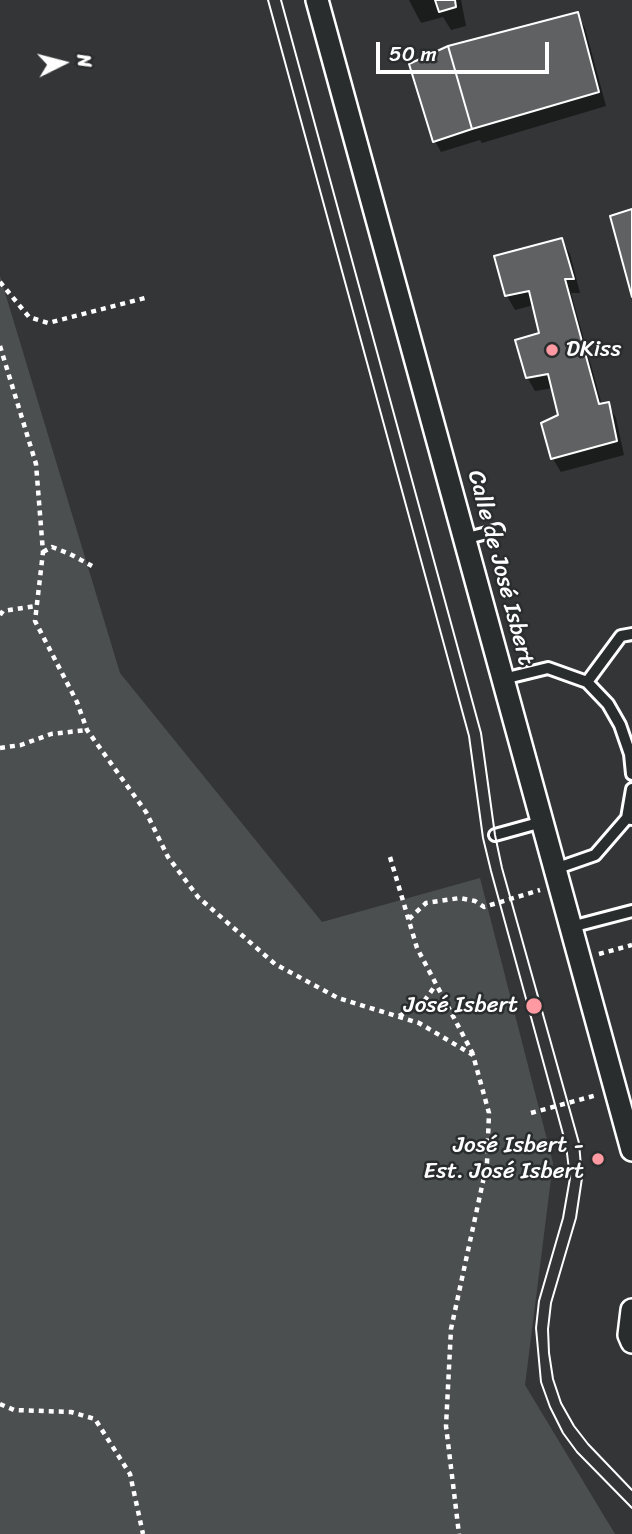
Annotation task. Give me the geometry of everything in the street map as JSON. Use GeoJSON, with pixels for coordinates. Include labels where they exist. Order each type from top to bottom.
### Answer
{"type":"FeatureCollection","features":[{"type":"Feature","properties":{"kind":"street","name":"Calle de José Isbert"},"geometry":{"type":"LineString","coordinates":[[317,0],[632,1150]]}},
{"type":"Feature","properties":{"kind":"street"},"geometry":{"type":"LineString","coordinates":[[632,1310],[629,1335],[632,1342]]}},
{"type":"Feature","properties":{"kind":"lane"},"geometry":{"type":"LineString","coordinates":[[464,539],[498,530]]}},
{"type":"Feature","properties":{"kind":"lane"},"geometry":{"type":"LineString","coordinates":[[587,681],[621,636],[632,634]]}},
{"type":"Feature","properties":{"kind":"lane"},"geometry":{"type":"LineString","coordinates":[[503,679],[548,668],[587,681],[608,704],[620,725],[630,754],[632,774]]}},
{"type":"Feature","properties":{"kind":"lane"},"geometry":{"type":"LineString","coordinates":[[557,877],[595,855],[629,819],[632,789]]}},
{"type":"Feature","properties":{"kind":"lane"},"geometry":{"type":"LineString","coordinates":[[495,835],[542,822]]}},
{"type":"Feature","properties":{"kind":"lane"},"geometry":{"type":"LineString","coordinates":[[571,927],[632,911]]}},
{"type":"Feature","properties":{"kind":"path"},"geometry":{"type":"LineString","coordinates":[[0,282],[29,317],[48,323],[149,297]]}},
{"type":"Feature","properties":{"kind":"path"},"geometry":{"type":"LineString","coordinates":[[0,346],[36,464],[43,552],[36,621],[77,702],[87,730],[146,812],[168,857],[198,897],[275,964],[338,998],[419,1023],[473,1055]]}},
{"type":"Feature","properties":{"kind":"path"},"geometry":{"type":"LineString","coordinates":[[43,552],[52,547],[92,566]]}},
{"type":"Feature","properties":{"kind":"path"},"geometry":{"type":"LineString","coordinates":[[0,615],[3,611],[36,606]]}},
{"type":"Feature","properties":{"kind":"path"},"geometry":{"type":"LineString","coordinates":[[0,748],[22,745],[51,734],[87,730]]}},
{"type":"Feature","properties":{"kind":"path"},"geometry":{"type":"LineString","coordinates":[[390,857],[417,948],[473,1055],[489,1113],[487,1163],[451,1329],[446,1426],[459,1534]]}},
{"type":"Feature","properties":{"kind":"path"},"geometry":{"type":"LineString","coordinates":[[409,919],[426,903],[460,898],[475,901],[484,907],[557,877]]}},
{"type":"Feature","properties":{"kind":"path"},"geometry":{"type":"LineString","coordinates":[[580,960],[632,945]]}},
{"type":"Feature","properties":{"kind":"path"},"geometry":{"type":"LineString","coordinates":[[398,1016],[422,1004],[435,986]]}},
{"type":"Feature","properties":{"kind":"path"},"geometry":{"type":"LineString","coordinates":[[531,1113],[615,1090]]}},
{"type":"Feature","properties":{"kind":"path"},"geometry":{"type":"LineString","coordinates":[[0,1404],[14,1410],[71,1412],[95,1419],[130,1474],[143,1534]]}},
{"type":"Feature","properties":{"kind":"shaded area"},"geometry":{"type":"Polygon","coordinates":[[[0,276],[120,673],[322,922],[480,878],[553,1163],[525,1385],[615,1534],[0,1534],[0,276]]]}},
{"type":"Feature","properties":{"kind":"building"},"geometry":{"type":"Polygon","coordinates":[[[435,0],[455,0],[456,7],[439,12],[435,0]]]}},
{"type":"Feature","properties":{"kind":"building"},"geometry":{"type":"Polygon","coordinates":[[[578,12],[599,92],[472,129],[448,46],[578,12]]]}},
{"type":"Feature","properties":{"kind":"building"},"geometry":{"type":"Polygon","coordinates":[[[448,46],[472,129],[433,142],[409,64],[448,46]]]}},
{"type":"Feature","properties":{"kind":"building"},"geometry":{"type":"Polygon","coordinates":[[[632,209],[632,297],[610,216],[632,209]]]}},
{"type":"Feature","properties":{"kind":"building","name":"DKiss"},"geometry":{"type":"Polygon","coordinates":[[[562,238],[574,279],[565,279],[599,404],[609,402],[617,441],[551,459],[541,423],[558,415],[548,374],[526,378],[515,340],[539,333],[529,291],[505,296],[494,256],[562,238]]]}},
{"type":"Feature","properties":{"kind":"tram line"},"geometry":{"type":"LineString","coordinates":[[268,0],[469,736],[483,838],[566,1145],[570,1178],[563,1218],[539,1301],[536,1328],[541,1382],[563,1433],[577,1452],[632,1508]]}},
{"type":"Feature","properties":{"kind":"tram line"},"geometry":{"type":"LineString","coordinates":[[281,0],[481,733],[502,868],[579,1143],[582,1178],[576,1218],[551,1303],[548,1329],[553,1379],[561,1403],[574,1426],[632,1490]]}},
{"type":"Feature","properties":{"kind":"place","name":"DKiss"},"geometry":{"type":"Point","coordinates":[552,350]}},
{"type":"Feature","properties":{"kind":"place","name":"José Isbert"},"geometry":{"type":"Point","coordinates":[534,1006]}},
{"type":"Feature","properties":{"kind":"place","name":"José Isbert - Est. José Isbert"},"geometry":{"type":"Point","coordinates":[598,1159]}}]}
